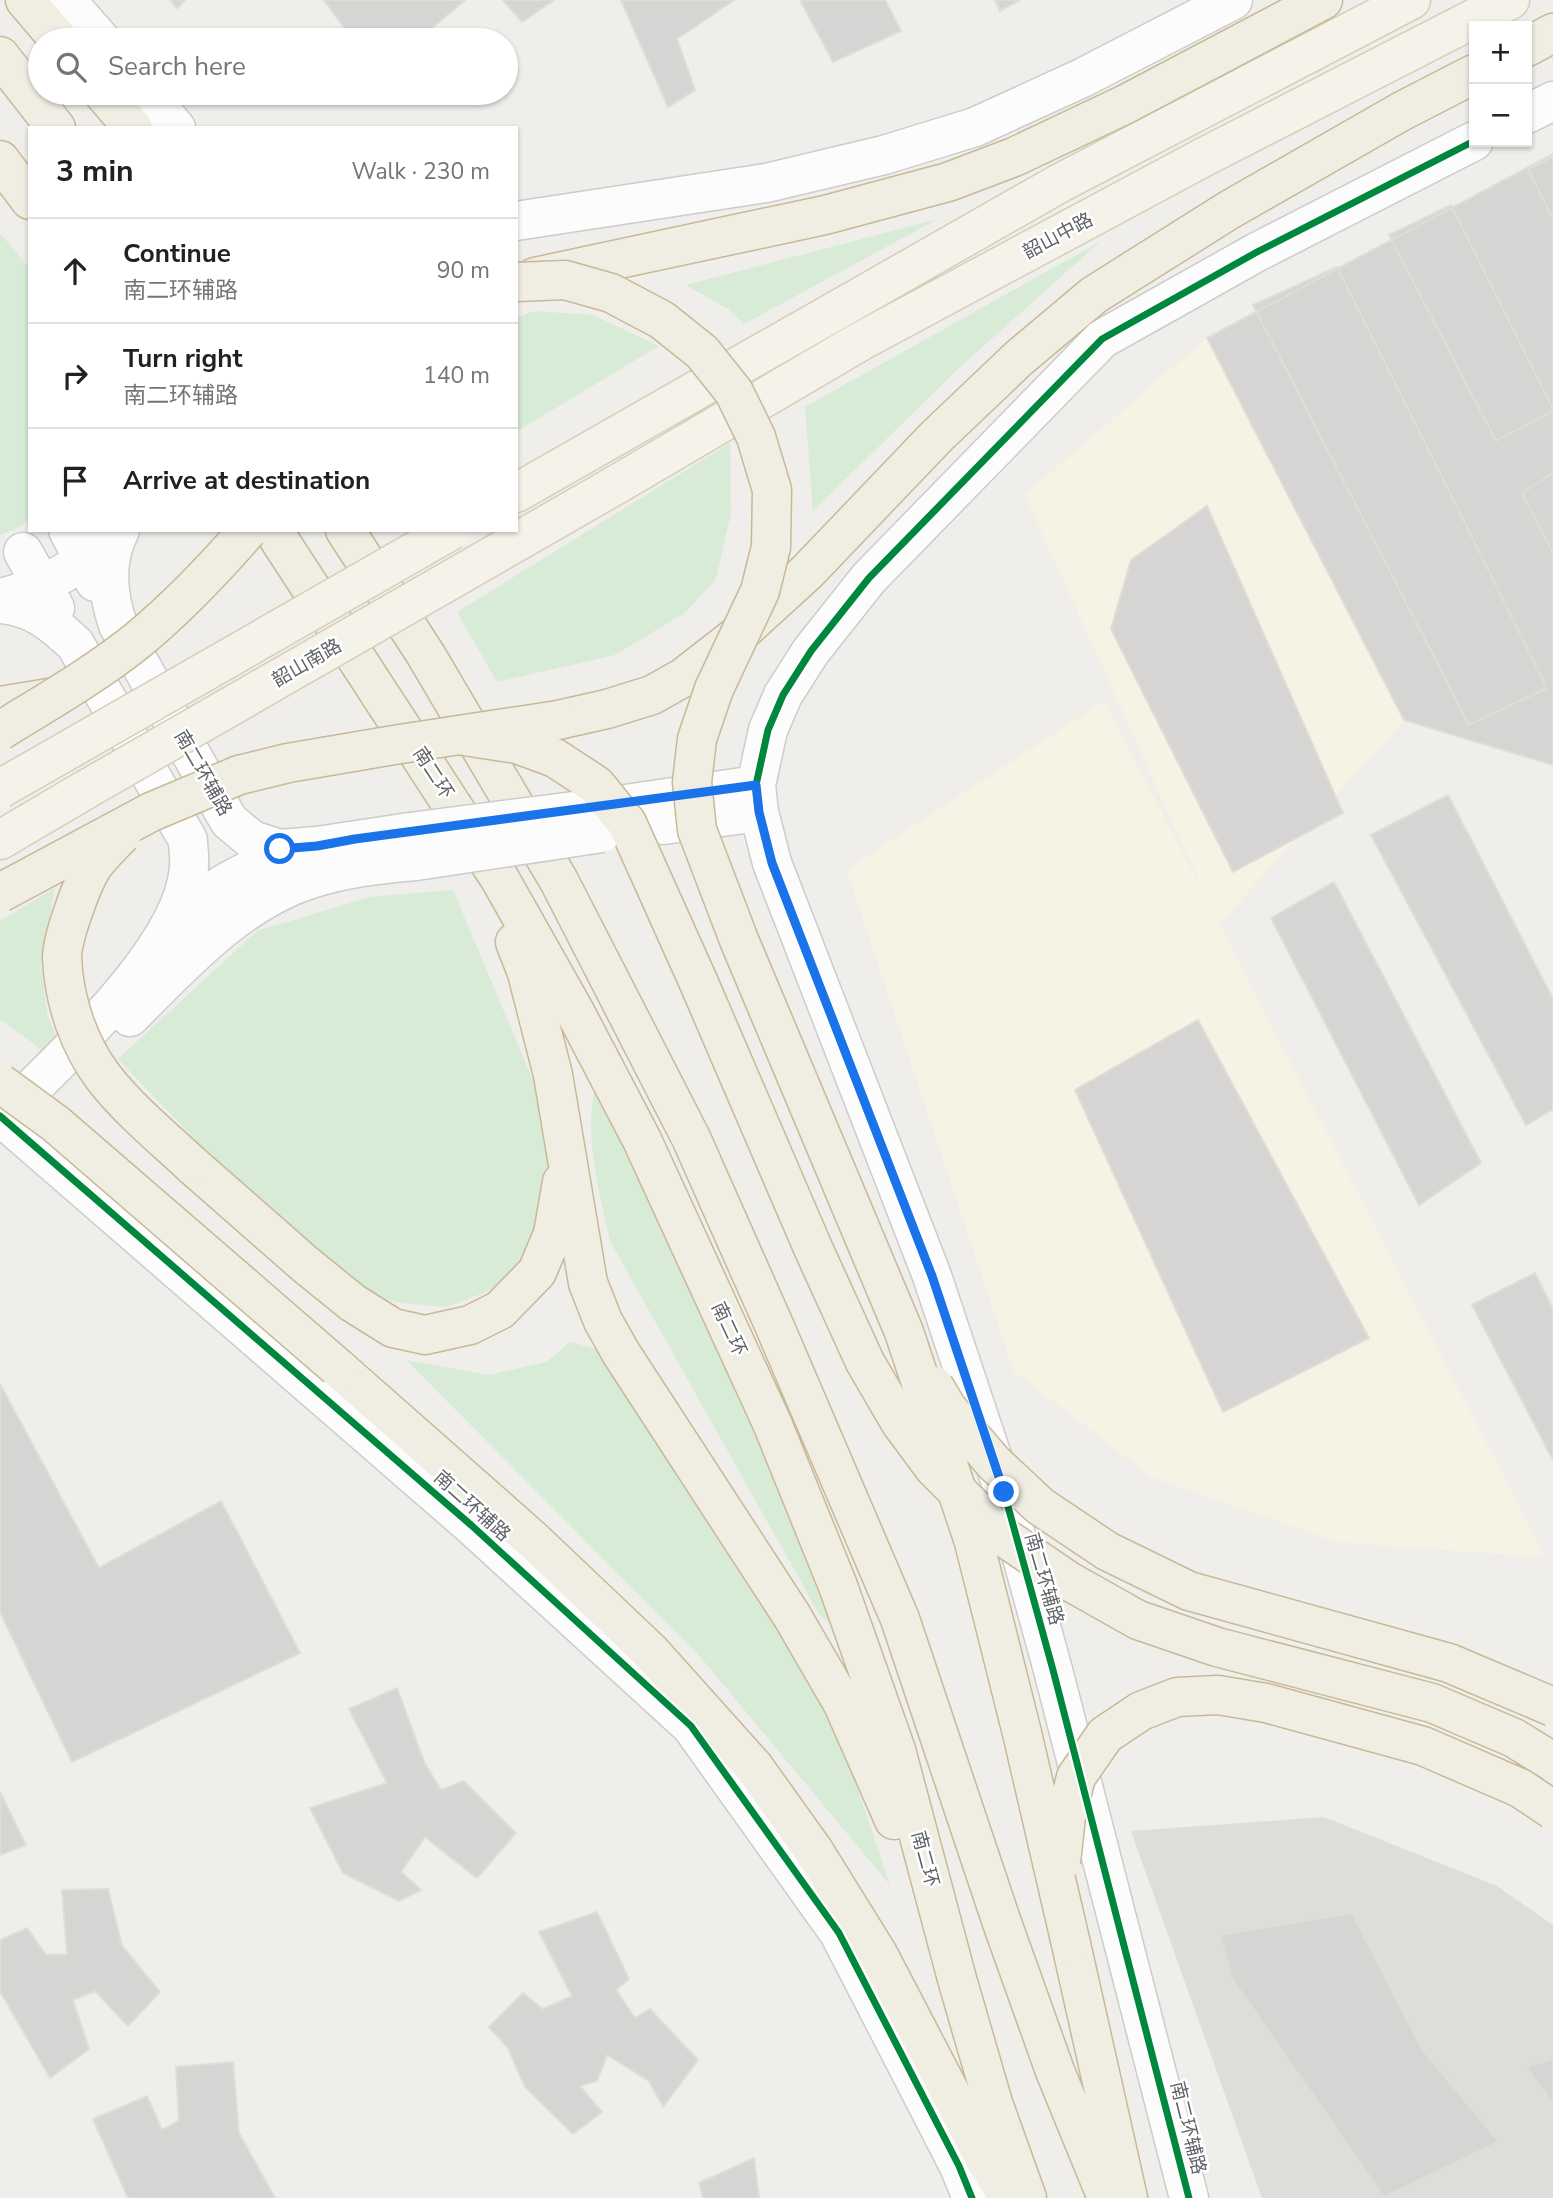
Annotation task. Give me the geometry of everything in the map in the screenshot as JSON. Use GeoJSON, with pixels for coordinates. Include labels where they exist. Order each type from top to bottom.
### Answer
{"type":"FeatureCollection","features":[{"type":"Feature","properties":{"kind":"highway"},"geometry":{"type":"LineString","coordinates":[[25,0],[49,28]]}},
{"type":"Feature","properties":{"kind":"highway"},"geometry":{"type":"LineString","coordinates":[[518,282],[825,215],[948,182],[1014,157],[1126,104],[1324,0]]}},
{"type":"Feature","properties":{"kind":"highway"},"geometry":{"type":"LineString","coordinates":[[1532,44],[1553,33]]}},
{"type":"Feature","properties":{"kind":"highway"},"geometry":{"type":"LineString","coordinates":[[0,56],[28,92]]}},
{"type":"Feature","properties":{"kind":"highway"},"geometry":{"type":"LineString","coordinates":[[0,892],[151,812],[239,775],[314,759],[558,720],[652,695],[684,677],[738,635],[807,572],[946,427],[1019,358],[1094,295],[1229,210],[1402,111],[1469,77]]}},
{"type":"Feature","properties":{"kind":"highway"},"geometry":{"type":"LineString","coordinates":[[38,105],[54,126]]}},
{"type":"Feature","properties":{"kind":"highway"},"geometry":{"type":"LineString","coordinates":[[113,105],[131,126]]}},
{"type":"Feature","properties":{"kind":"highway"},"geometry":{"type":"LineString","coordinates":[[0,160],[28,197]]}},
{"type":"Feature","properties":{"kind":"highway"},"geometry":{"type":"LineString","coordinates":[[0,187],[28,213]]}},
{"type":"Feature","properties":{"kind":"highway"},"geometry":{"type":"LineString","coordinates":[[518,282],[565,280],[611,293],[662,320],[702,352],[734,392],[756,437],[772,490],[771,547],[760,591],[714,689],[696,739],[692,782],[697,830],[734,929],[904,1332],[974,1542],[1059,1888],[1128,2198]]}},
{"type":"Feature","properties":{"kind":"highway"},"geometry":{"type":"LineString","coordinates":[[0,731],[138,640],[184,600],[246,532]]}},
{"type":"Feature","properties":{"kind":"highway","name":"南二环"},"geometry":{"type":"LineString","coordinates":[[274,532],[500,879],[574,1010],[642,1140],[772,1423],[838,1586],[896,1750],[993,2103],[1027,2198]]}},
{"type":"Feature","properties":{"kind":"highway"},"geometry":{"type":"LineString","coordinates":[[346,532],[426,655],[559,881],[691,1138],[900,1619],[1055,2071],[1107,2198]]}},
{"type":"Feature","properties":{"kind":"highway"},"geometry":{"type":"LineString","coordinates":[[0,706],[55,697]]}},
{"type":"Feature","properties":{"kind":"highway"},"geometry":{"type":"LineString","coordinates":[[458,736],[517,744],[555,758],[596,785],[627,823],[865,1363],[900,1422],[934,1468],[1001,1535],[1066,1580],[1138,1620],[1217,1647],[1433,1703],[1514,1738],[1553,1762]]}},
{"type":"Feature","properties":{"kind":"highway"},"geometry":{"type":"LineString","coordinates":[[439,782],[494,889],[527,973],[553,1075],[588,1283],[603,1321],[621,1353],[792,1616],[844,1704],[882,1789],[957,1979]]}},
{"type":"Feature","properties":{"kind":"highway"},"geometry":{"type":"LineString","coordinates":[[151,812],[120,836],[92,867],[73,913],[62,955],[67,998],[83,1045],[104,1078],[143,1119],[306,1265],[353,1303],[393,1328],[425,1335],[470,1325],[500,1310],[537,1272],[553,1234],[566,1159]]}},
{"type":"Feature","properties":{"kind":"highway"},"geometry":{"type":"LineString","coordinates":[[5,1112],[57,1124],[533,1540],[640,1642],[754,1767],[814,1851],[878,1954],[987,2163],[1009,2198]]}},
{"type":"Feature","properties":{"kind":"highway"},"geometry":{"type":"LineString","coordinates":[[904,1332],[947,1408],[993,1462],[1040,1506],[1107,1551],[1189,1591],[1449,1663],[1553,1707]]}},
{"type":"Feature","properties":{"kind":"highway"},"geometry":{"type":"LineString","coordinates":[[1059,1888],[1066,1817],[1076,1777],[1105,1735],[1141,1711],[1177,1697],[1218,1695],[1266,1703],[1423,1746],[1520,1788],[1553,1810]]}},
{"type":"Feature","properties":{"kind":"main road"},"geometry":{"type":"LineString","coordinates":[[518,492],[1060,183],[1411,0]]}},
{"type":"Feature","properties":{"kind":"main road","name":"韶山中路"},"geometry":{"type":"LineString","coordinates":[[614,485],[861,341],[1204,158],[1510,0]]}},
{"type":"Feature","properties":{"kind":"main road","name":"韶山南路"},"geometry":{"type":"LineString","coordinates":[[0,840],[614,485]]}},
{"type":"Feature","properties":{"kind":"main road"},"geometry":{"type":"LineString","coordinates":[[0,789],[449,532]]}},
{"type":"Feature","properties":{"kind":"street"},"geometry":{"type":"LineString","coordinates":[[66,0],[90,28]]}},
{"type":"Feature","properties":{"kind":"street"},"geometry":{"type":"LineString","coordinates":[[518,221],[766,183],[884,155],[975,127],[1082,78],[1233,0]]}},
{"type":"Feature","properties":{"kind":"street"},"geometry":{"type":"LineString","coordinates":[[1532,112],[1553,101]]}},
{"type":"Feature","properties":{"kind":"street"},"geometry":{"type":"LineString","coordinates":[[156,105],[174,126]]}},
{"type":"Feature","properties":{"kind":"street"},"geometry":{"type":"LineString","coordinates":[[160,940],[184,914],[216,889],[264,881],[309,879],[361,866],[413,846],[758,799],[768,730],[783,695],[811,651],[869,578],[1102,339],[1257,252],[1469,144]]}},
{"type":"Feature","properties":{"kind":"street"},"geometry":{"type":"LineString","coordinates":[[55,532],[12,556],[42,584],[233,922]]}},
{"type":"Feature","properties":{"kind":"street"},"geometry":{"type":"LineString","coordinates":[[0,601],[62,575],[76,545],[109,532]]}},
{"type":"Feature","properties":{"kind":"street","name":"南二环辅路"},"geometry":{"type":"LineString","coordinates":[[119,532],[114,540],[108,573],[110,601],[118,625],[229,821],[252,841],[280,849],[317,846],[413,846]]}},
{"type":"Feature","properties":{"kind":"street"},"geometry":{"type":"LineString","coordinates":[[76,545],[118,625]]}},
{"type":"Feature","properties":{"kind":"street"},"geometry":{"type":"LineString","coordinates":[[0,601],[18,605],[49,620],[75,644]]}},
{"type":"Feature","properties":{"kind":"street","name":"南二环辅路"},"geometry":{"type":"LineString","coordinates":[[758,799],[772,863],[932,1276],[1004,1492],[1054,1670],[1189,2198]]}},
{"type":"Feature","properties":{"kind":"street"},"geometry":{"type":"LineString","coordinates":[[229,821],[264,881]]}},
{"type":"Feature","properties":{"kind":"street"},"geometry":{"type":"LineString","coordinates":[[5,1112],[114,1003],[160,940],[180,903],[189,868],[188,840]]}},
{"type":"Feature","properties":{"kind":"street"},"geometry":{"type":"LineString","coordinates":[[5,1112],[233,922],[264,881],[317,846]]}},
{"type":"Feature","properties":{"kind":"street","name":"南二环辅路"},"geometry":{"type":"LineString","coordinates":[[5,1112],[471,1525],[691,1726],[838,1933],[959,2166],[972,2198]]}},
{"type":"Feature","properties":{"kind":"shaded area"},"geometry":{"type":"Polygon","coordinates":[[[1207,338],[1404,720],[1219,924],[1545,1557],[1337,1542],[1152,1477],[1014,1371],[847,870],[1104,701],[1210,905],[1025,495],[1207,338]]]}},
{"type":"Feature","properties":{"kind":"shaded area"},"geometry":{"type":"Polygon","coordinates":[[[1324,1817],[1497,1886],[1553,1925],[1553,2198],[1262,2198],[1131,1831],[1324,1817]]]}},
{"type":"Feature","properties":{"kind":"green space"},"geometry":{"type":"Polygon","coordinates":[[[938,219],[744,324],[728,309],[686,285],[938,219]]]}},
{"type":"Feature","properties":{"kind":"green space"},"geometry":{"type":"Polygon","coordinates":[[[0,233],[28,267],[28,520],[20,527],[0,535],[0,233]]]}},
{"type":"Feature","properties":{"kind":"green space"},"geometry":{"type":"Polygon","coordinates":[[[1101,241],[960,367],[813,511],[805,407],[1101,241]]]}},
{"type":"Feature","properties":{"kind":"green space"},"geometry":{"type":"Polygon","coordinates":[[[534,311],[593,315],[659,346],[518,431],[518,317],[534,311]]]}},
{"type":"Feature","properties":{"kind":"green space"},"geometry":{"type":"Polygon","coordinates":[[[730,443],[731,513],[716,579],[686,612],[615,655],[497,682],[457,612],[730,443]]]}},
{"type":"Feature","properties":{"kind":"green space"},"geometry":{"type":"Polygon","coordinates":[[[55,888],[41,966],[48,1017],[74,1076],[0,1020],[0,921],[55,888]]]}},
{"type":"Feature","properties":{"kind":"green space"},"geometry":{"type":"Polygon","coordinates":[[[453,890],[547,1114],[554,1180],[531,1261],[487,1292],[445,1307],[394,1302],[329,1279],[118,1059],[257,931],[370,897],[453,890]]]}},
{"type":"Feature","properties":{"kind":"green space"},"geometry":{"type":"Polygon","coordinates":[[[596,1083],[688,1261],[835,1629],[819,1614],[610,1241],[597,1182],[592,1142],[592,1103],[596,1083]]]}},
{"type":"Feature","properties":{"kind":"green space"},"geometry":{"type":"Polygon","coordinates":[[[570,1342],[609,1352],[839,1733],[890,1885],[697,1653],[406,1360],[489,1375],[546,1362],[570,1342]]]}},
{"type":"Feature","properties":{"kind":"building"},"geometry":{"type":"Polygon","coordinates":[[[170,0],[185,0],[177,8],[170,0]]]}},
{"type":"Feature","properties":{"kind":"building"},"geometry":{"type":"Polygon","coordinates":[[[324,0],[465,0],[432,28],[344,28],[324,0]]]}},
{"type":"Feature","properties":{"kind":"building"},"geometry":{"type":"Polygon","coordinates":[[[503,0],[554,0],[522,22],[503,0]]]}},
{"type":"Feature","properties":{"kind":"building"},"geometry":{"type":"Polygon","coordinates":[[[621,0],[734,0],[677,39],[695,90],[668,107],[621,0]]]}},
{"type":"Feature","properties":{"kind":"building"},"geometry":{"type":"Polygon","coordinates":[[[800,0],[885,0],[901,31],[833,62],[800,0]]]}},
{"type":"Feature","properties":{"kind":"building"},"geometry":{"type":"Polygon","coordinates":[[[995,0],[1020,0],[1000,11],[995,0]]]}},
{"type":"Feature","properties":{"kind":"building"},"geometry":{"type":"Polygon","coordinates":[[[1553,154],[1553,765],[1404,720],[1207,338],[1553,154]]]}},
{"type":"Feature","properties":{"kind":"building"},"geometry":{"type":"Polygon","coordinates":[[[1553,157],[1553,219],[1528,169],[1553,157]]]}},
{"type":"Feature","properties":{"kind":"building"},"geometry":{"type":"Polygon","coordinates":[[[1451,205],[1553,409],[1496,441],[1389,235],[1451,205]]]}},
{"type":"Feature","properties":{"kind":"building"},"geometry":{"type":"Polygon","coordinates":[[[1337,267],[1547,688],[1469,725],[1253,305],[1337,267]]]}},
{"type":"Feature","properties":{"kind":"building"},"geometry":{"type":"Polygon","coordinates":[[[1553,473],[1553,553],[1522,493],[1553,473]]]}},
{"type":"Feature","properties":{"kind":"building"},"geometry":{"type":"Polygon","coordinates":[[[1207,506],[1343,813],[1233,872],[1111,629],[1131,560],[1207,506]]]}},
{"type":"Feature","properties":{"kind":"building"},"geometry":{"type":"Polygon","coordinates":[[[1448,795],[1553,999],[1553,1109],[1526,1125],[1371,835],[1448,795]]]}},
{"type":"Feature","properties":{"kind":"building"},"geometry":{"type":"Polygon","coordinates":[[[1334,882],[1481,1163],[1419,1205],[1271,918],[1334,882]]]}},
{"type":"Feature","properties":{"kind":"building"},"geometry":{"type":"Polygon","coordinates":[[[1198,1020],[1369,1338],[1223,1412],[1075,1090],[1198,1020]]]}},
{"type":"Feature","properties":{"kind":"building"},"geometry":{"type":"Polygon","coordinates":[[[1535,1273],[1553,1309],[1553,1460],[1472,1305],[1535,1273]]]}},
{"type":"Feature","properties":{"kind":"building"},"geometry":{"type":"Polygon","coordinates":[[[0,1384],[99,1568],[221,1501],[300,1653],[72,1762],[0,1612],[0,1384]]]}},
{"type":"Feature","properties":{"kind":"building"},"geometry":{"type":"Polygon","coordinates":[[[397,1688],[425,1764],[441,1790],[464,1781],[516,1833],[477,1878],[425,1837],[401,1872],[421,1890],[399,1901],[343,1873],[310,1808],[387,1783],[349,1709],[397,1688]]]}},
{"type":"Feature","properties":{"kind":"building"},"geometry":{"type":"Polygon","coordinates":[[[0,1792],[26,1845],[0,1855],[0,1792]]]}},
{"type":"Feature","properties":{"kind":"building"},"geometry":{"type":"Polygon","coordinates":[[[108,1889],[122,1946],[160,1992],[128,2026],[95,1991],[73,2000],[89,2049],[50,2078],[0,1991],[0,1940],[27,1928],[46,1955],[67,1954],[62,1890],[108,1889]]]}},
{"type":"Feature","properties":{"kind":"building"},"geometry":{"type":"Polygon","coordinates":[[[597,1912],[629,1979],[616,1990],[635,2018],[650,2009],[698,2060],[663,2107],[649,2081],[607,2055],[597,2081],[580,2086],[602,2112],[573,2134],[525,2087],[508,2048],[489,2027],[523,1993],[543,2009],[572,1996],[539,1932],[597,1912]]]}},
{"type":"Feature","properties":{"kind":"building"},"geometry":{"type":"Polygon","coordinates":[[[1352,1913],[1422,2049],[1499,2142],[1384,2197],[1231,1977],[1220,1935],[1352,1913]]]}},
{"type":"Feature","properties":{"kind":"building"},"geometry":{"type":"Polygon","coordinates":[[[1553,2059],[1553,2103],[1526,2067],[1553,2059]]]}},
{"type":"Feature","properties":{"kind":"building"},"geometry":{"type":"Polygon","coordinates":[[[233,2062],[239,2133],[275,2198],[128,2198],[93,2119],[147,2096],[162,2130],[179,2121],[176,2067],[233,2062]]]}},
{"type":"Feature","properties":{"kind":"building"},"geometry":{"type":"Polygon","coordinates":[[[754,2158],[759,2198],[703,2198],[699,2183],[754,2158]]]}},
{"type":"Feature","properties":{"kind":"cycle path"},"geometry":{"type":"LineString","coordinates":[[1189,2198],[1053,1670],[1004,1492],[932,1276],[772,863],[759,812],[756,785],[768,730],[783,695],[811,651],[869,578],[1102,339],[1257,252],[1469,144]]}},
{"type":"Feature","properties":{"kind":"cycle path"},"geometry":{"type":"LineString","coordinates":[[0,1116],[471,1525],[691,1726],[839,1933],[959,2166],[972,2198]]}},
{"type":"Feature","properties":{"kind":"route"},"geometry":{"type":"LineString","coordinates":[[280,849],[756,785],[759,812],[772,863],[932,1276],[1004,1492]]}}]}
